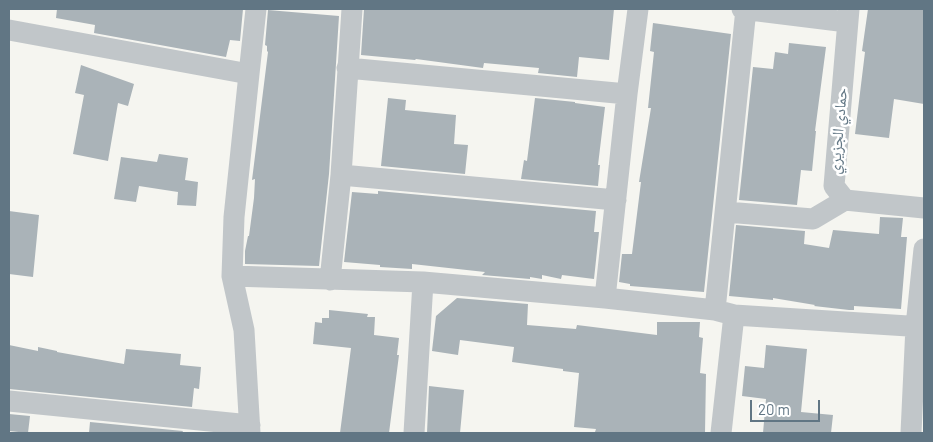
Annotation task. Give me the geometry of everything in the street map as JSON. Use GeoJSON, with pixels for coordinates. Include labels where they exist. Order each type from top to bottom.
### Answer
{"type":"FeatureCollection","features":[{"type":"Feature","properties":{"kind":"street"},"geometry":{"type":"LineString","coordinates":[[9,402],[250,429],[244,330],[232,276],[234,217],[256,9]]}},
{"type":"Feature","properties":{"kind":"street"},"geometry":{"type":"LineString","coordinates":[[330,280],[341,175],[352,9]]}},
{"type":"Feature","properties":{"kind":"street"},"geometry":{"type":"LineString","coordinates":[[605,298],[638,9]]}},
{"type":"Feature","properties":{"kind":"street"},"geometry":{"type":"LineString","coordinates":[[721,433],[726,212],[744,9],[848,16]]}},
{"type":"Feature","properties":{"kind":"street","name":"حمادي الجزيري"},"geometry":{"type":"LineString","coordinates":[[845,200],[834,186],[848,16]]}},
{"type":"Feature","properties":{"kind":"street"},"geometry":{"type":"LineString","coordinates":[[9,30],[249,74]]}},
{"type":"Feature","properties":{"kind":"street"},"geometry":{"type":"LineString","coordinates":[[347,68],[627,94]]}},
{"type":"Feature","properties":{"kind":"street"},"geometry":{"type":"LineString","coordinates":[[341,175],[616,200]]}},
{"type":"Feature","properties":{"kind":"street"},"geometry":{"type":"LineString","coordinates":[[726,212],[813,219],[845,200],[924,208]]}},
{"type":"Feature","properties":{"kind":"street"},"geometry":{"type":"LineString","coordinates":[[911,433],[920,327],[924,249]]}},
{"type":"Feature","properties":{"kind":"street"},"geometry":{"type":"LineString","coordinates":[[232,276],[422,282],[605,298],[725,313],[920,327]]}},
{"type":"Feature","properties":{"kind":"street"},"geometry":{"type":"LineString","coordinates":[[414,433],[422,282]]}},
{"type":"Feature","properties":{"kind":"building"},"geometry":{"type":"Polygon","coordinates":[[[57,9],[243,9],[240,41],[230,40],[226,57],[94,33],[95,25],[56,18],[57,9]]]}},
{"type":"Feature","properties":{"kind":"building"},"geometry":{"type":"Polygon","coordinates":[[[364,9],[614,9],[609,60],[579,57],[577,77],[538,73],[539,68],[484,63],[483,68],[416,59],[361,55],[364,9]]]}},
{"type":"Feature","properties":{"kind":"building"},"geometry":{"type":"Polygon","coordinates":[[[868,9],[924,9],[924,104],[894,99],[889,138],[855,134],[865,52],[862,51],[868,9]]]}},
{"type":"Feature","properties":{"kind":"building"},"geometry":{"type":"Polygon","coordinates":[[[268,10],[339,16],[329,174],[319,266],[245,264],[245,251],[254,198],[255,179],[252,180],[268,52],[265,45],[268,10]]]}},
{"type":"Feature","properties":{"kind":"building"},"geometry":{"type":"Polygon","coordinates":[[[653,23],[731,34],[704,292],[630,286],[630,284],[619,282],[622,254],[632,254],[641,182],[639,182],[651,108],[648,108],[654,52],[650,51],[653,23]]]}},
{"type":"Feature","properties":{"kind":"building"},"geometry":{"type":"Polygon","coordinates":[[[789,43],[826,47],[815,131],[812,171],[801,170],[797,205],[739,200],[753,67],[773,69],[775,52],[788,54],[789,43]]]}},
{"type":"Feature","properties":{"kind":"building"},"geometry":{"type":"Polygon","coordinates":[[[81,65],[134,84],[128,106],[118,103],[108,161],[73,154],[84,95],[75,93],[81,65]]]}},
{"type":"Feature","properties":{"kind":"building"},"geometry":{"type":"Polygon","coordinates":[[[388,98],[406,100],[405,110],[456,115],[454,144],[468,145],[465,174],[381,166],[388,98]]]}},
{"type":"Feature","properties":{"kind":"building"},"geometry":{"type":"Polygon","coordinates":[[[535,98],[605,107],[598,165],[600,165],[598,186],[521,179],[524,160],[527,161],[535,98]]]}},
{"type":"Feature","properties":{"kind":"building"},"geometry":{"type":"Polygon","coordinates":[[[159,154],[188,158],[185,180],[198,182],[196,206],[177,205],[178,192],[139,186],[136,202],[114,199],[121,157],[157,162],[159,154]]]}},
{"type":"Feature","properties":{"kind":"building"},"geometry":{"type":"Polygon","coordinates":[[[378,191],[596,211],[594,232],[599,232],[594,279],[562,275],[561,279],[542,275],[542,279],[530,277],[530,279],[482,275],[485,272],[412,264],[412,269],[344,262],[352,192],[378,194],[378,191]]]}},
{"type":"Feature","properties":{"kind":"building"},"geometry":{"type":"Polygon","coordinates":[[[9,211],[39,215],[33,277],[9,274],[9,211]]]}},
{"type":"Feature","properties":{"kind":"building"},"geometry":{"type":"Polygon","coordinates":[[[880,217],[903,218],[901,237],[907,237],[901,309],[854,306],[854,310],[849,310],[814,306],[773,298],[773,300],[729,296],[736,225],[805,231],[804,244],[829,248],[833,230],[879,234],[880,217]]]}},
{"type":"Feature","properties":{"kind":"building"},"geometry":{"type":"Polygon","coordinates":[[[457,298],[528,304],[527,325],[576,329],[577,325],[657,335],[657,322],[700,322],[699,337],[703,338],[700,373],[706,374],[705,433],[605,433],[595,432],[596,429],[574,427],[579,373],[512,362],[514,347],[460,340],[458,355],[432,351],[436,316],[457,298]]]}},
{"type":"Feature","properties":{"kind":"building"},"geometry":{"type":"Polygon","coordinates":[[[329,310],[368,314],[367,317],[375,317],[374,335],[399,338],[397,355],[399,355],[389,433],[340,433],[351,348],[313,344],[315,322],[322,323],[322,318],[329,318],[329,310]]]}},
{"type":"Feature","properties":{"kind":"building"},"geometry":{"type":"Polygon","coordinates":[[[9,345],[38,351],[38,347],[124,364],[126,349],[181,354],[180,365],[201,367],[199,389],[194,388],[192,407],[9,389],[9,345]]]}},
{"type":"Feature","properties":{"kind":"building"},"geometry":{"type":"Polygon","coordinates":[[[766,345],[807,349],[801,412],[833,415],[831,433],[763,433],[766,399],[742,396],[745,366],[764,368],[766,345]]]}},
{"type":"Feature","properties":{"kind":"building"},"geometry":{"type":"Polygon","coordinates":[[[429,386],[464,390],[460,433],[427,433],[429,386]]]}},
{"type":"Feature","properties":{"kind":"building"},"geometry":{"type":"Polygon","coordinates":[[[9,414],[30,416],[28,433],[9,431],[9,414]]]}},
{"type":"Feature","properties":{"kind":"building"},"geometry":{"type":"Polygon","coordinates":[[[90,422],[183,431],[182,433],[89,433],[90,422]]]}}]}
